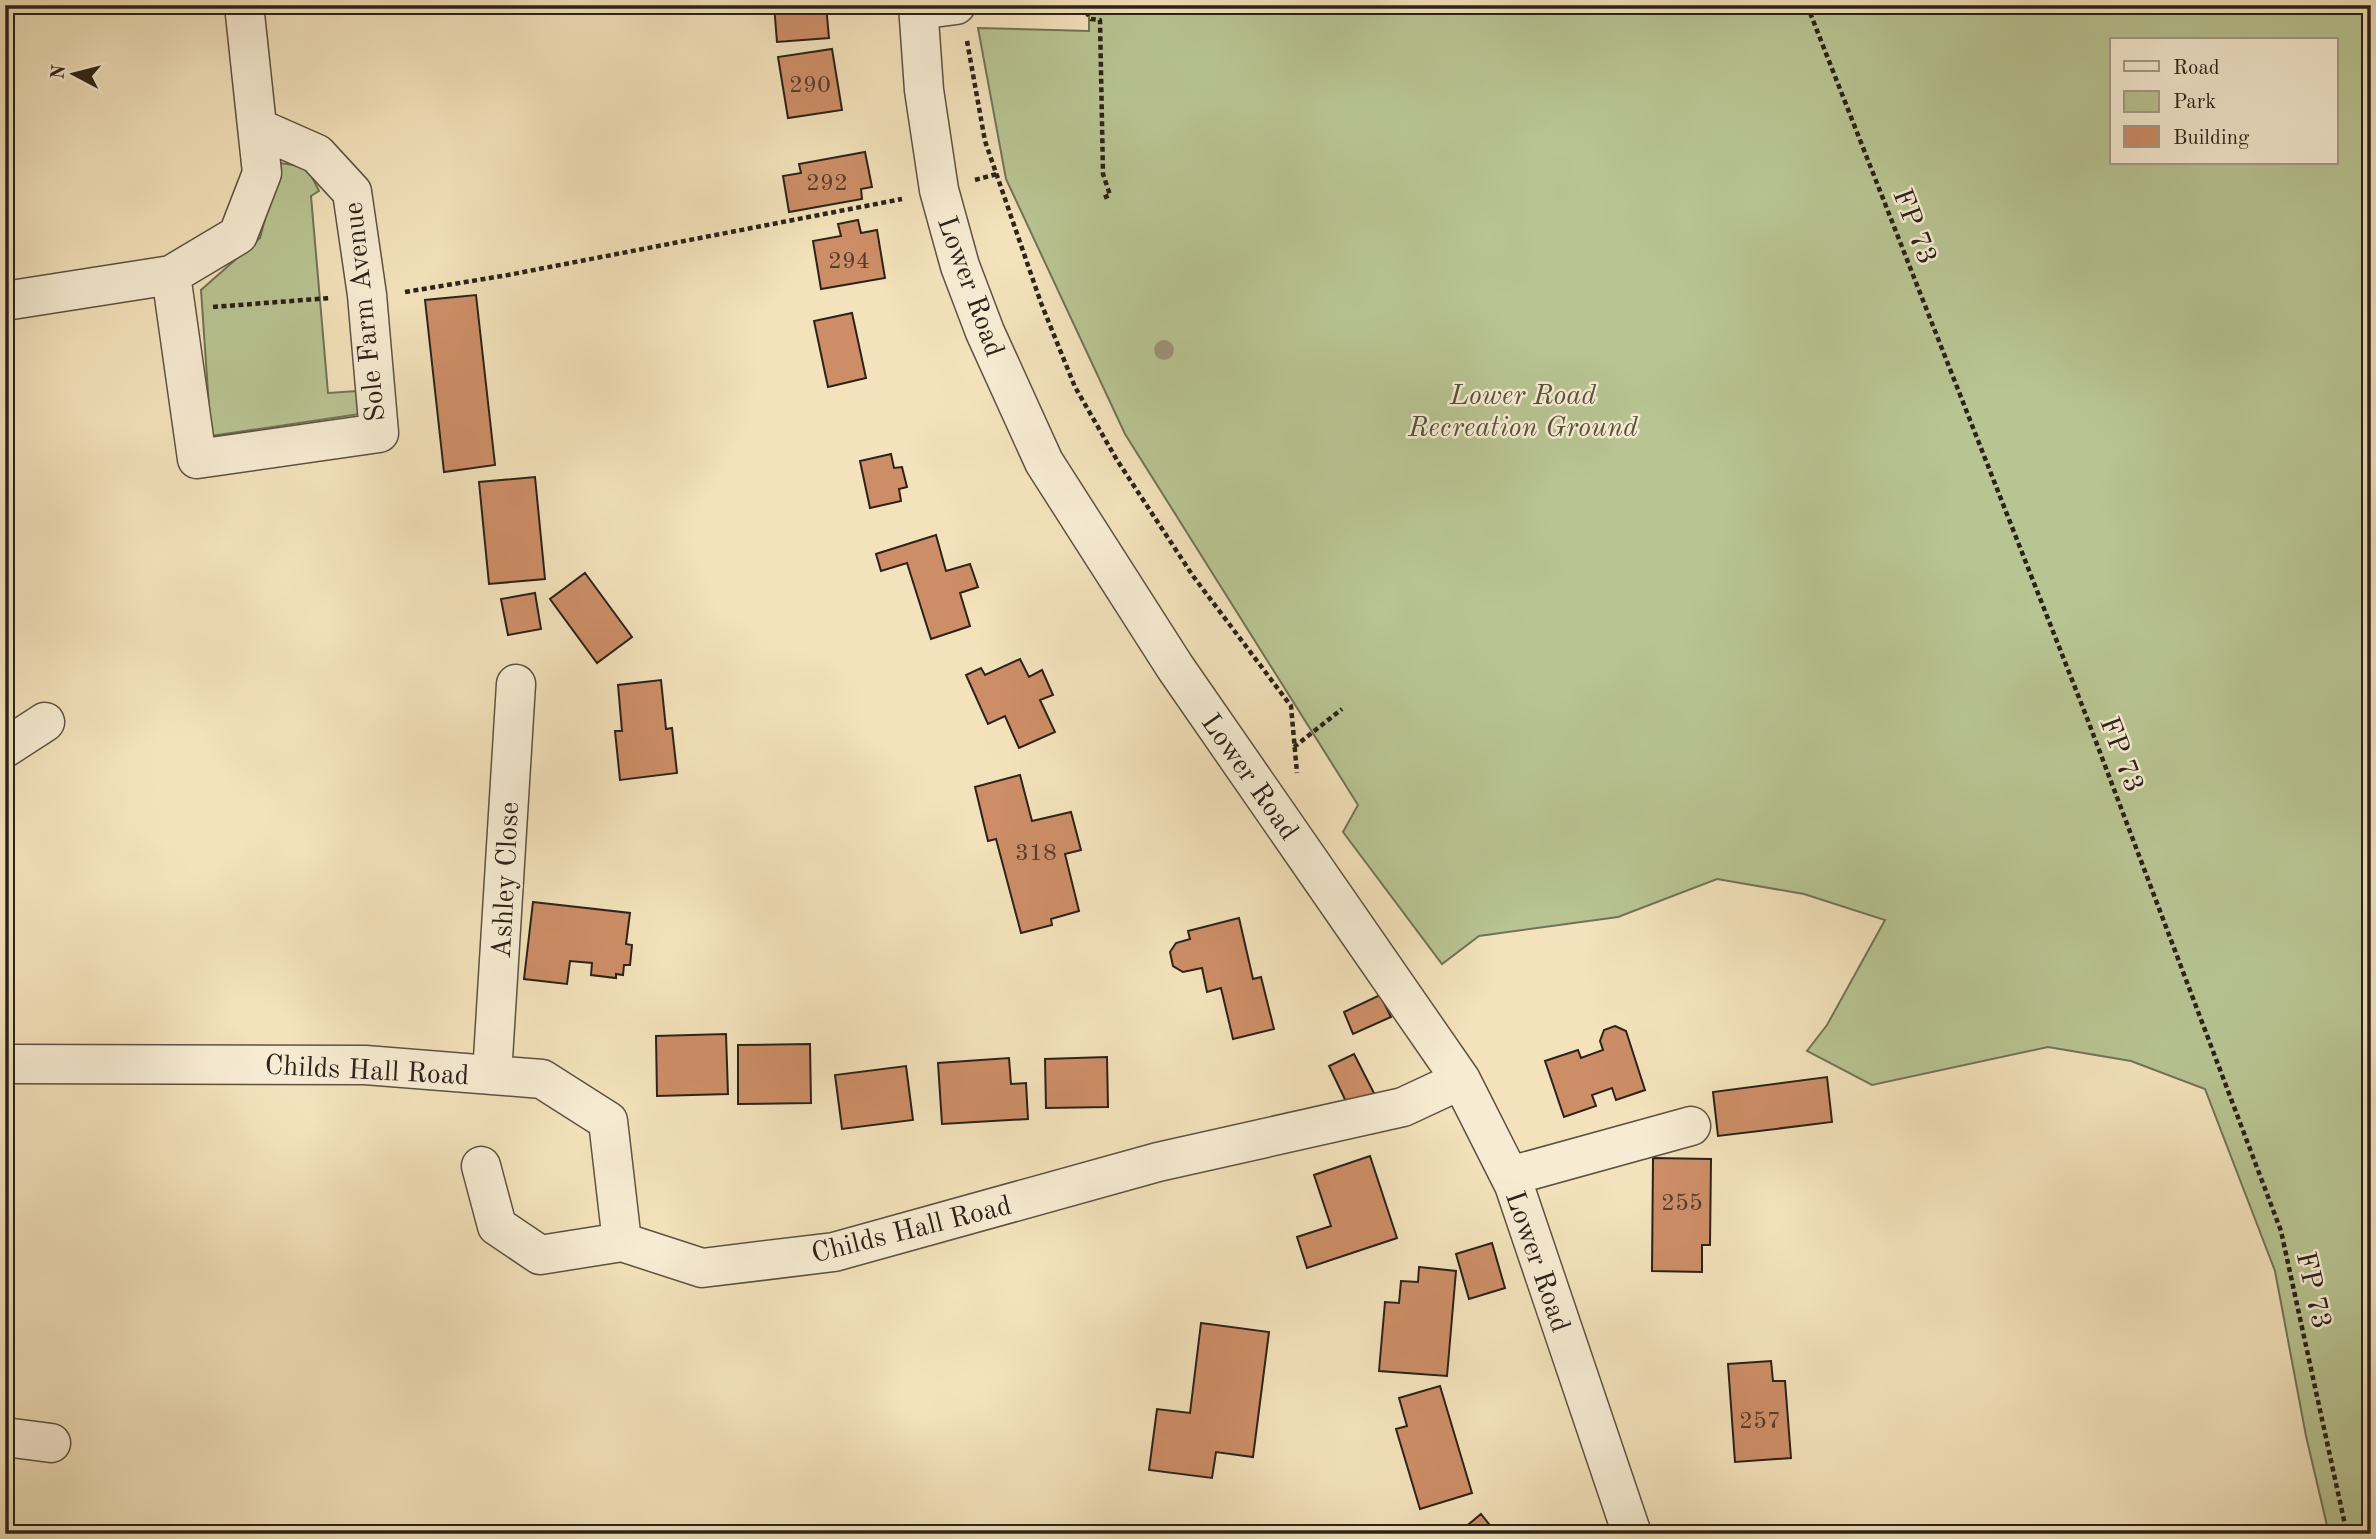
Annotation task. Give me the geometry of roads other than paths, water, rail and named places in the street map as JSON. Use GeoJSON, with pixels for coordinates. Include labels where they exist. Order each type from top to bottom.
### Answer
{"type":"FeatureCollection","features":[{"type":"Feature","properties":{"kind":"street"},"geometry":{"type":"LineString","coordinates":[[5,301],[174,292],[238,235],[262,173],[244,5]]}},
{"type":"Feature","properties":{"kind":"street"},"geometry":{"type":"LineString","coordinates":[[918,8],[961,19]]}},
{"type":"Feature","properties":{"kind":"street","name":"Lower Road"},"geometry":{"type":"LineString","coordinates":[[918,8],[924,90],[939,190],[960,265],[985,331],[1044,462],[1175,667],[1461,1080],[1510,1177],[1632,1534]]}},
{"type":"Feature","properties":{"kind":"street","name":"Sole Farm Avenue"},"geometry":{"type":"LineString","coordinates":[[174,292],[197,459],[379,433],[367,295],[352,192],[317,154],[258,128]]}},
{"type":"Feature","properties":{"kind":"street","name":"Ashley Close"},"geometry":{"type":"LineString","coordinates":[[492,1075],[516,684]]}},
{"type":"Feature","properties":{"kind":"street"},"geometry":{"type":"LineString","coordinates":[[5,748],[45,722]]}},
{"type":"Feature","properties":{"kind":"street","name":"Childs Hall Road"},"geometry":{"type":"LineString","coordinates":[[5,1064],[365,1065],[542,1079],[608,1121],[622,1241],[702,1268],[834,1252],[1158,1162],[1403,1107],[1461,1080]]}},
{"type":"Feature","properties":{"kind":"street"},"geometry":{"type":"LineString","coordinates":[[1510,1177],[1691,1126]]}},
{"type":"Feature","properties":{"kind":"street"},"geometry":{"type":"LineString","coordinates":[[481,1166],[497,1226],[540,1255],[622,1241]]}},
{"type":"Feature","properties":{"kind":"street"},"geometry":{"type":"LineString","coordinates":[[5,1437],[51,1443]]}},
{"type":"Feature","properties":{"kind":"park label","name":"Lower Road Recreation Ground"},"geometry":{"type":"Point","coordinates":[1523,410]}}]}
